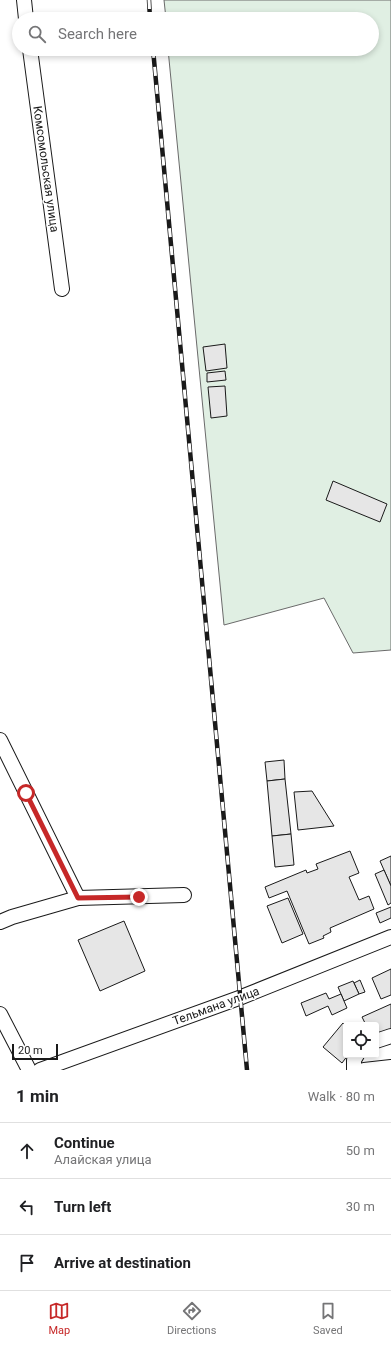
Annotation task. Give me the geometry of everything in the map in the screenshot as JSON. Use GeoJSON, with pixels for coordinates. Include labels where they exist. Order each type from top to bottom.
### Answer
{"type":"FeatureCollection","features":[{"type":"Feature","properties":{"kind":"street"},"geometry":{"type":"LineString","coordinates":[[24,0],[25,12]]}},
{"type":"Feature","properties":{"kind":"street","name":"Комсомольская улица"},"geometry":{"type":"LineString","coordinates":[[31,56],[62,289]]}},
{"type":"Feature","properties":{"kind":"street"},"geometry":{"type":"LineString","coordinates":[[0,740],[78,898]]}},
{"type":"Feature","properties":{"kind":"street"},"geometry":{"type":"LineString","coordinates":[[0,922],[12,917],[78,898],[184,896]]}},
{"type":"Feature","properties":{"kind":"street","name":"Тельмана улица"},"geometry":{"type":"LineString","coordinates":[[40,1070],[239,998],[391,937]]}},
{"type":"Feature","properties":{"kind":"street"},"geometry":{"type":"LineString","coordinates":[[0,1014],[30,1070]]}},
{"type":"Feature","properties":{"kind":"street"},"geometry":{"type":"LineString","coordinates":[[379,1040],[391,1036]]}},
{"type":"Feature","properties":{"kind":"street"},"geometry":{"type":"LineString","coordinates":[[354,1070],[355,1058]]}},
{"type":"Feature","properties":{"kind":"street"},"geometry":{"type":"LineString","coordinates":[[364,1070],[391,1067]]}},
{"type":"Feature","properties":{"kind":"green space"},"geometry":{"type":"Polygon","coordinates":[[[164,0],[391,0],[391,650],[353,653],[324,598],[224,625],[169,56],[379,56],[379,12],[165,12],[164,0]]]}},
{"type":"Feature","properties":{"kind":"building"},"geometry":{"type":"Polygon","coordinates":[[[225,344],[227,368],[206,371],[203,347],[225,344]]]}},
{"type":"Feature","properties":{"kind":"building"},"geometry":{"type":"Polygon","coordinates":[[[225,371],[226,380],[207,382],[207,373],[225,371]]]}},
{"type":"Feature","properties":{"kind":"building"},"geometry":{"type":"Polygon","coordinates":[[[225,386],[227,416],[211,418],[208,387],[225,386]]]}},
{"type":"Feature","properties":{"kind":"building"},"geometry":{"type":"Polygon","coordinates":[[[333,481],[387,504],[380,522],[326,500],[333,481]]]}},
{"type":"Feature","properties":{"kind":"building"},"geometry":{"type":"Polygon","coordinates":[[[284,760],[285,779],[267,781],[265,762],[284,760]]]}},
{"type":"Feature","properties":{"kind":"building"},"geometry":{"type":"Polygon","coordinates":[[[285,779],[291,834],[272,836],[267,781],[285,779]]]}},
{"type":"Feature","properties":{"kind":"building"},"geometry":{"type":"Polygon","coordinates":[[[312,791],[334,826],[298,830],[294,792],[312,791]]]}},
{"type":"Feature","properties":{"kind":"building"},"geometry":{"type":"Polygon","coordinates":[[[291,834],[294,865],[275,867],[272,836],[291,834]]]}},
{"type":"Feature","properties":{"kind":"building"},"geometry":{"type":"Polygon","coordinates":[[[350,851],[359,873],[349,877],[359,900],[369,896],[374,909],[330,928],[331,932],[323,936],[324,938],[309,944],[287,891],[269,898],[265,887],[306,870],[307,873],[318,869],[316,864],[350,851]]]}},
{"type":"Feature","properties":{"kind":"building"},"geometry":{"type":"Polygon","coordinates":[[[391,856],[391,886],[380,861],[391,856]]]}},
{"type":"Feature","properties":{"kind":"building"},"geometry":{"type":"Polygon","coordinates":[[[384,870],[391,886],[391,903],[388,905],[375,874],[384,870]]]}},
{"type":"Feature","properties":{"kind":"building"},"geometry":{"type":"Polygon","coordinates":[[[288,898],[303,934],[282,943],[267,906],[288,898]]]}},
{"type":"Feature","properties":{"kind":"building"},"geometry":{"type":"Polygon","coordinates":[[[391,907],[391,918],[380,923],[376,913],[391,907]]]}},
{"type":"Feature","properties":{"kind":"building"},"geometry":{"type":"Polygon","coordinates":[[[124,921],[145,971],[100,991],[78,940],[124,921]]]}},
{"type":"Feature","properties":{"kind":"building"},"geometry":{"type":"Polygon","coordinates":[[[391,969],[391,995],[381,999],[372,978],[391,969]]]}},
{"type":"Feature","properties":{"kind":"building"},"geometry":{"type":"Polygon","coordinates":[[[360,980],[365,992],[359,994],[354,983],[360,980]]]}},
{"type":"Feature","properties":{"kind":"building"},"geometry":{"type":"Polygon","coordinates":[[[353,981],[359,994],[344,1001],[338,987],[353,981]]]}},
{"type":"Feature","properties":{"kind":"building"},"geometry":{"type":"Polygon","coordinates":[[[326,993],[329,999],[341,994],[347,1008],[332,1015],[328,1006],[306,1016],[301,1003],[326,993]]]}},
{"type":"Feature","properties":{"kind":"building"},"geometry":{"type":"Polygon","coordinates":[[[391,1004],[391,1030],[379,1036],[379,1022],[364,1022],[362,1017],[391,1004]]]}},
{"type":"Feature","properties":{"kind":"building"},"geometry":{"type":"Polygon","coordinates":[[[343,1023],[343,1058],[346,1058],[342,1063],[323,1047],[343,1023]]]}},
{"type":"Feature","properties":{"kind":"railway"},"geometry":{"type":"LineString","coordinates":[[149,0],[150,12]]}},
{"type":"Feature","properties":{"kind":"railway"},"geometry":{"type":"LineString","coordinates":[[154,56],[247,1070]]}},
{"type":"Feature","properties":{"kind":"route"},"geometry":{"type":"LineString","coordinates":[[26,793],[78,898],[139,897]]}}]}
